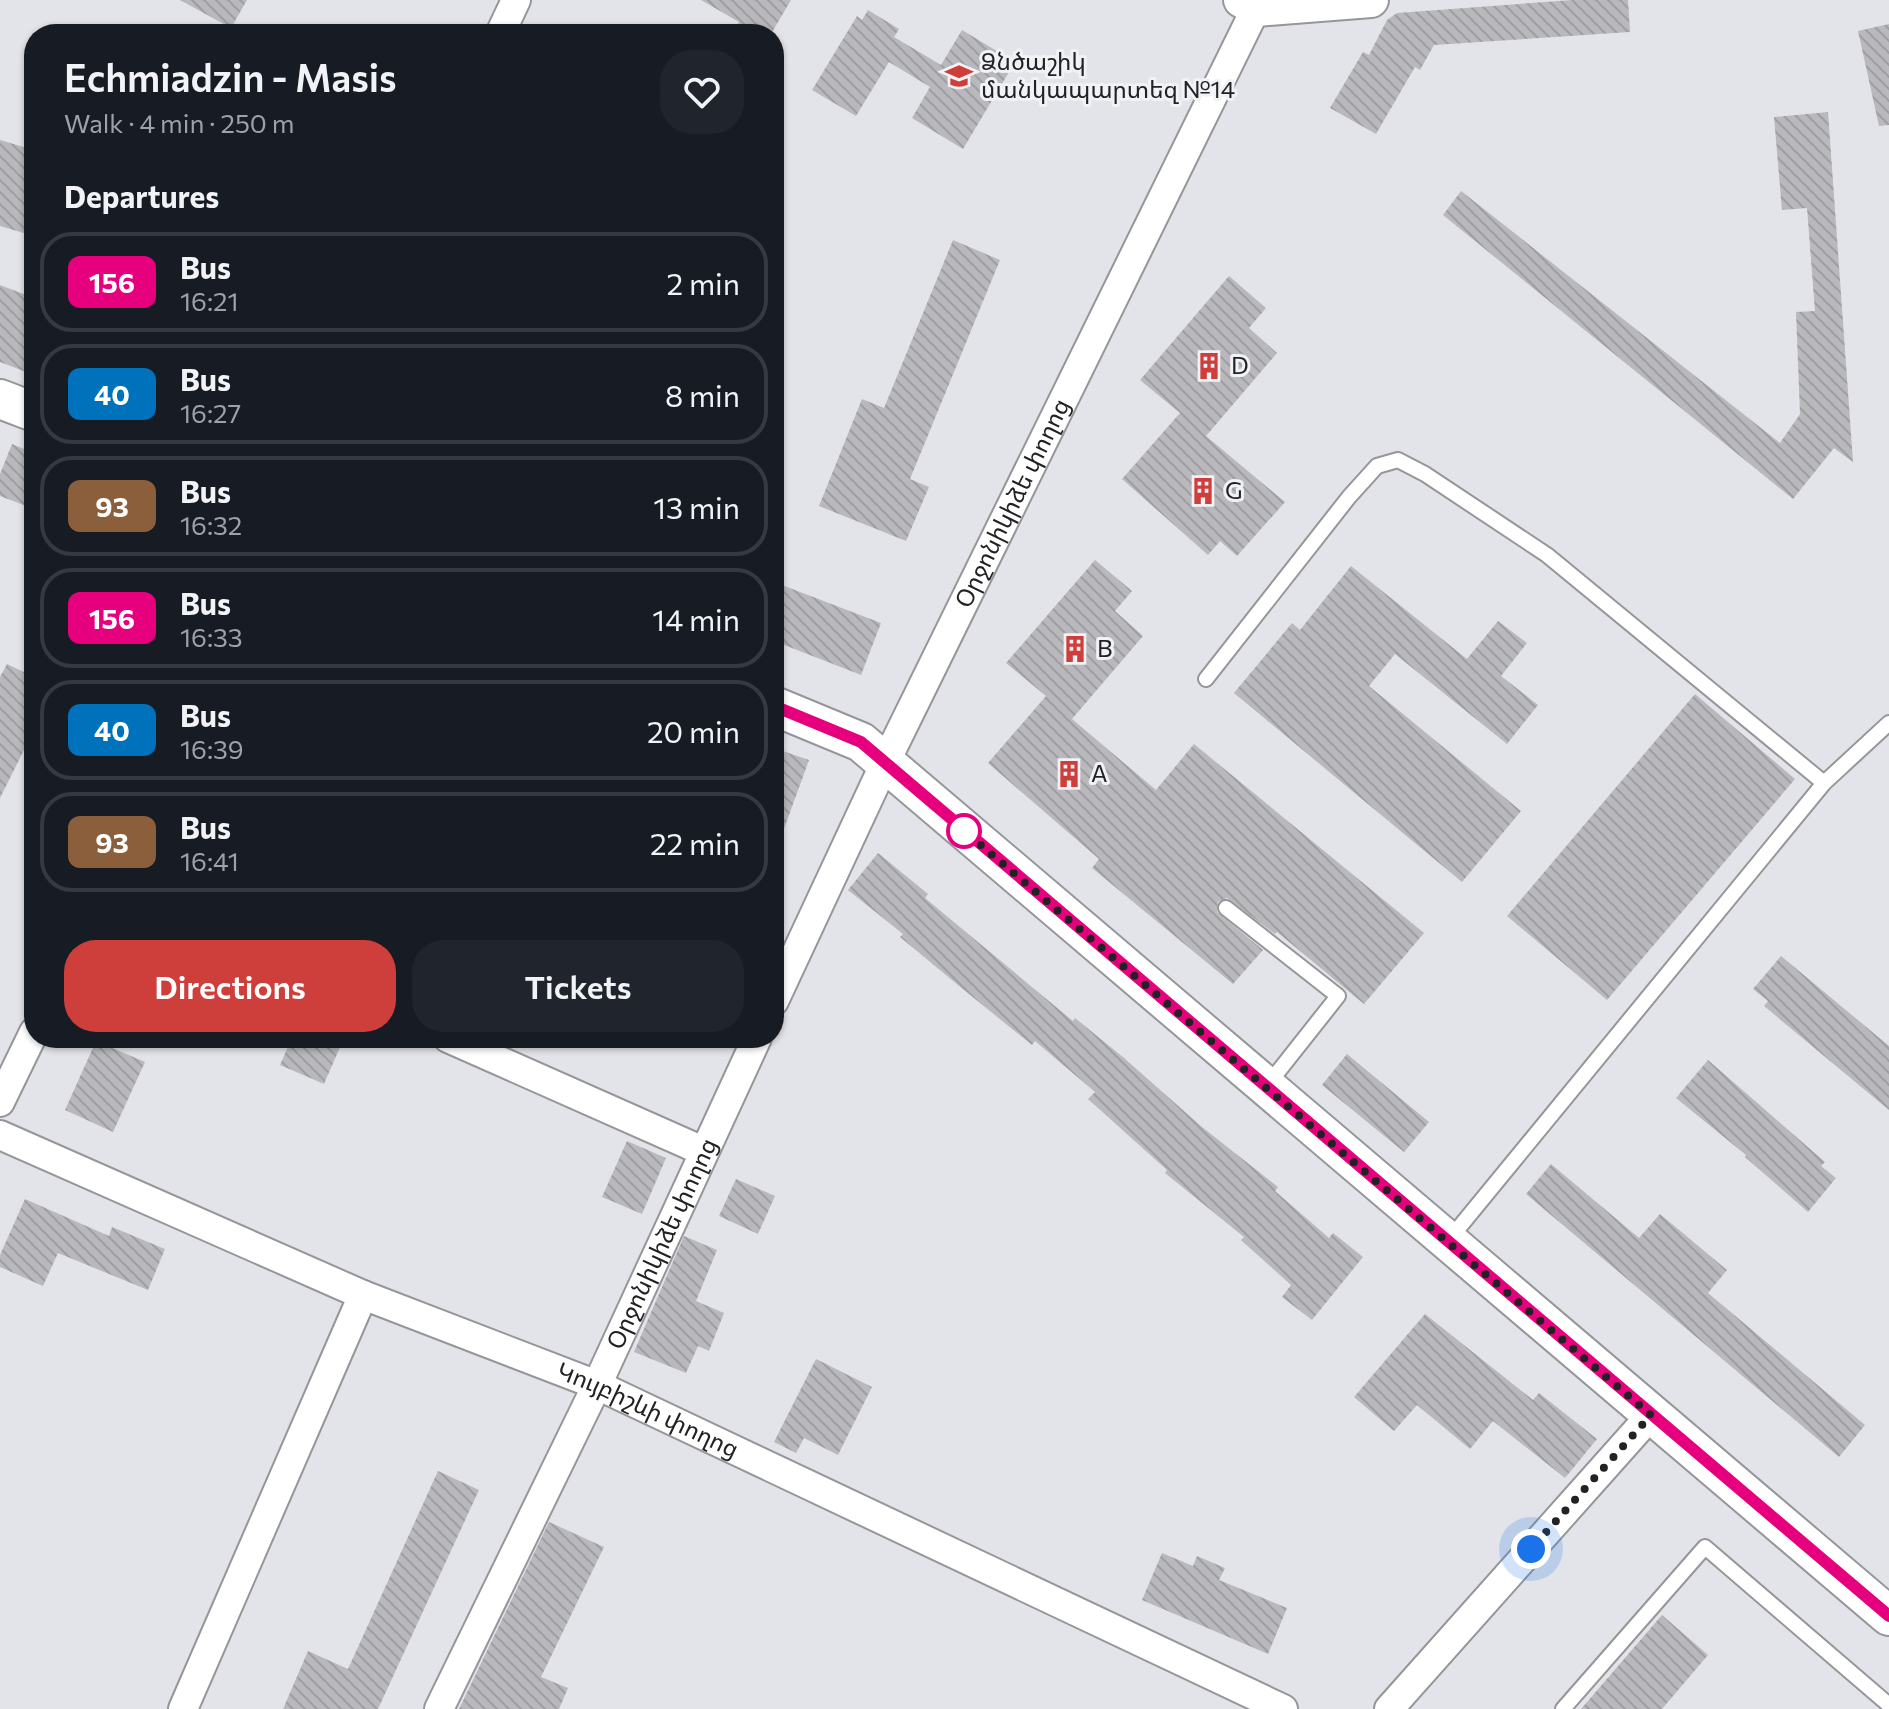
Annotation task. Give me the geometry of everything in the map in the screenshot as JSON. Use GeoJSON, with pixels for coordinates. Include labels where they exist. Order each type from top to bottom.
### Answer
{"type":"FeatureCollection","features":[{"type":"Feature","properties":{"kind":"main road"},"geometry":{"type":"LineString","coordinates":[[0,399],[24,408]]}},
{"type":"Feature","properties":{"kind":"main road"},"geometry":{"type":"LineString","coordinates":[[784,710],[861,742],[1889,1616]]}},
{"type":"Feature","properties":{"kind":"street"},"geometry":{"type":"LineString","coordinates":[[505,24],[516,0]]}},
{"type":"Feature","properties":{"kind":"street"},"geometry":{"type":"LineString","coordinates":[[1253,3],[1371,0]]}},
{"type":"Feature","properties":{"kind":"street","name":"Օրջոնիկիձե փողոց"},"geometry":{"type":"LineString","coordinates":[[784,980],[885,763],[1253,3]]}},
{"type":"Feature","properties":{"kind":"street"},"geometry":{"type":"LineString","coordinates":[[0,1102],[26,1048]]}},
{"type":"Feature","properties":{"kind":"street"},"geometry":{"type":"LineString","coordinates":[[471,1048],[703,1151]]}},
{"type":"Feature","properties":{"kind":"street","name":"Օրջոնիկիձե փողոց"},"geometry":{"type":"LineString","coordinates":[[439,1709],[597,1385],[752,1048]]}},
{"type":"Feature","properties":{"kind":"street","name":"Կույբիշևի փողոց"},"geometry":{"type":"LineString","coordinates":[[0,1135],[363,1295],[597,1385],[1283,1709]]}},
{"type":"Feature","properties":{"kind":"street"},"geometry":{"type":"LineString","coordinates":[[183,1709],[363,1295]]}},
{"type":"Feature","properties":{"kind":"street"},"geometry":{"type":"LineString","coordinates":[[1389,1709],[1651,1415]]}},
{"type":"Feature","properties":{"kind":"lane"},"geometry":{"type":"LineString","coordinates":[[1206,679],[1349,497],[1377,466],[1398,460],[1425,474],[1547,555],[1824,783]]}},
{"type":"Feature","properties":{"kind":"lane"},"geometry":{"type":"LineString","coordinates":[[1447,1241],[1824,783],[1889,723]]}},
{"type":"Feature","properties":{"kind":"lane"},"geometry":{"type":"LineString","coordinates":[[1226,908],[1338,996],[1266,1087]]}},
{"type":"Feature","properties":{"kind":"lane"},"geometry":{"type":"LineString","coordinates":[[1563,1709],[1705,1547],[1889,1705]]}},
{"type":"Feature","properties":{"kind":"building"},"geometry":{"type":"Polygon","coordinates":[[[180,0],[247,0],[233,24],[224,24],[180,0]]]}},
{"type":"Feature","properties":{"kind":"building"},"geometry":{"type":"Polygon","coordinates":[[[701,0],[791,0],[777,24],[739,22],[701,0]]]}},
{"type":"Feature","properties":{"kind":"building"},"geometry":{"type":"Polygon","coordinates":[[[1573,0],[1628,0],[1630,32],[1434,45],[1420,70],[1415,67],[1376,134],[1330,108],[1363,52],[1369,55],[1387,20],[1397,13],[1573,0]]]}},
{"type":"Feature","properties":{"kind":"building","name":"Ձնծաշիկ մանկապարտեզ №14"},"geometry":{"type":"Polygon","coordinates":[[[868,10],[899,29],[894,37],[941,65],[962,30],[1015,62],[963,149],[912,118],[930,87],[889,62],[856,116],[812,90],[857,16],[862,20],[868,10]]]}},
{"type":"Feature","properties":{"kind":"building"},"geometry":{"type":"Polygon","coordinates":[[[1889,24],[1889,125],[1879,126],[1858,31],[1889,24]]]}},
{"type":"Feature","properties":{"kind":"building"},"geometry":{"type":"Polygon","coordinates":[[[1828,112],[1853,462],[1834,448],[1793,499],[1443,215],[1461,191],[1780,443],[1800,414],[1796,312],[1815,311],[1807,208],[1782,210],[1774,117],[1828,112]]]}},
{"type":"Feature","properties":{"kind":"building"},"geometry":{"type":"Polygon","coordinates":[[[0,140],[24,147],[24,233],[0,226],[0,140]]]}},
{"type":"Feature","properties":{"kind":"building"},"geometry":{"type":"Polygon","coordinates":[[[953,240],[1000,260],[910,479],[929,487],[906,541],[819,506],[862,399],[884,408],[953,240]]]}},
{"type":"Feature","properties":{"kind":"building"},"geometry":{"type":"Polygon","coordinates":[[[1229,276],[1266,308],[1249,328],[1277,353],[1206,436],[1285,502],[1237,556],[1220,541],[1208,555],[1122,479],[1180,413],[1140,380],[1229,276]]]}},
{"type":"Feature","properties":{"kind":"building"},"geometry":{"type":"Polygon","coordinates":[[[0,285],[24,294],[24,371],[0,362],[0,285]]]}},
{"type":"Feature","properties":{"kind":"building"},"geometry":{"type":"Polygon","coordinates":[[[12,444],[24,449],[24,505],[0,496],[0,474],[12,444]]]}},
{"type":"Feature","properties":{"kind":"building"},"geometry":{"type":"Polygon","coordinates":[[[1095,560],[1132,591],[1115,611],[1143,636],[1072,719],[1156,790],[1194,744],[1424,933],[1364,1004],[1277,932],[1275,934],[1227,898],[1218,902],[1217,912],[1263,950],[1233,984],[1092,868],[1099,859],[988,763],[1046,696],[1006,663],[1095,560]]]}},
{"type":"Feature","properties":{"kind":"building"},"geometry":{"type":"Polygon","coordinates":[[[1351,566],[1467,659],[1498,621],[1527,643],[1501,676],[1538,705],[1507,744],[1395,654],[1369,686],[1521,811],[1462,882],[1234,693],[1292,623],[1300,630],[1351,566]]]}},
{"type":"Feature","properties":{"kind":"building"},"geometry":{"type":"Polygon","coordinates":[[[784,586],[881,623],[861,675],[784,645],[784,586]]]}},
{"type":"Feature","properties":{"kind":"building"},"geometry":{"type":"Polygon","coordinates":[[[7,664],[24,672],[24,750],[0,798],[0,677],[7,664]]]}},
{"type":"Feature","properties":{"kind":"building"},"geometry":{"type":"Polygon","coordinates":[[[1695,694],[1795,779],[1607,1000],[1507,916],[1695,694]]]}},
{"type":"Feature","properties":{"kind":"building"},"geometry":{"type":"Polygon","coordinates":[[[784,751],[809,760],[784,829],[784,751]]]}},
{"type":"Feature","properties":{"kind":"building"},"geometry":{"type":"Polygon","coordinates":[[[878,853],[928,894],[925,898],[1278,1187],[1275,1191],[1329,1238],[1333,1233],[1363,1257],[1312,1320],[1282,1297],[1291,1285],[1241,1240],[1244,1237],[1165,1173],[1167,1170],[1088,1099],[1095,1092],[1035,1041],[1032,1045],[964,990],[900,937],[903,934],[848,890],[878,853]]]}},
{"type":"Feature","properties":{"kind":"building"},"geometry":{"type":"Polygon","coordinates":[[[1781,956],[1889,1046],[1889,1110],[1764,1006],[1768,1001],[1753,989],[1781,956]]]}},
{"type":"Feature","properties":{"kind":"building"},"geometry":{"type":"Polygon","coordinates":[[[93,1048],[112,1048],[145,1062],[113,1132],[65,1110],[93,1048]]]}},
{"type":"Feature","properties":{"kind":"building"},"geometry":{"type":"Polygon","coordinates":[[[288,1048],[340,1048],[324,1084],[280,1065],[288,1048]]]}},
{"type":"Feature","properties":{"kind":"building"},"geometry":{"type":"Polygon","coordinates":[[[1347,1054],[1429,1122],[1404,1152],[1322,1085],[1347,1054]]]}},
{"type":"Feature","properties":{"kind":"building"},"geometry":{"type":"Polygon","coordinates":[[[1708,1060],[1825,1162],[1821,1166],[1836,1178],[1808,1212],[1746,1155],[1676,1098],[1708,1060]]]}},
{"type":"Feature","properties":{"kind":"building"},"geometry":{"type":"Polygon","coordinates":[[[627,1141],[666,1158],[642,1214],[602,1197],[627,1141]]]}},
{"type":"Feature","properties":{"kind":"building"},"geometry":{"type":"Polygon","coordinates":[[[1551,1164],[1639,1238],[1660,1214],[1727,1270],[1708,1293],[1865,1425],[1839,1457],[1526,1194],[1551,1164]]]}},
{"type":"Feature","properties":{"kind":"building"},"geometry":{"type":"Polygon","coordinates":[[[736,1179],[775,1196],[758,1234],[719,1216],[736,1179]]]}},
{"type":"Feature","properties":{"kind":"building"},"geometry":{"type":"Polygon","coordinates":[[[25,1199],[109,1236],[112,1227],[165,1249],[148,1290],[58,1253],[43,1286],[0,1267],[0,1255],[25,1199]]]}},
{"type":"Feature","properties":{"kind":"building"},"geometry":{"type":"Polygon","coordinates":[[[684,1236],[717,1250],[696,1301],[724,1313],[709,1351],[698,1346],[686,1373],[634,1352],[684,1236]]]}},
{"type":"Feature","properties":{"kind":"building"},"geometry":{"type":"Polygon","coordinates":[[[1425,1314],[1533,1400],[1539,1393],[1597,1439],[1565,1478],[1493,1421],[1470,1449],[1417,1405],[1394,1431],[1354,1397],[1425,1314]]]}},
{"type":"Feature","properties":{"kind":"building"},"geometry":{"type":"Polygon","coordinates":[[[816,1359],[872,1387],[838,1455],[804,1438],[796,1453],[774,1442],[816,1359]]]}},
{"type":"Feature","properties":{"kind":"building"},"geometry":{"type":"Polygon","coordinates":[[[438,1471],[479,1490],[378,1709],[283,1709],[308,1651],[348,1669],[438,1471]]]}},
{"type":"Feature","properties":{"kind":"building"},"geometry":{"type":"Polygon","coordinates":[[[549,1522],[604,1547],[541,1677],[568,1688],[559,1709],[459,1709],[549,1522]]]}},
{"type":"Feature","properties":{"kind":"building"},"geometry":{"type":"Polygon","coordinates":[[[1162,1553],[1193,1566],[1197,1556],[1225,1568],[1219,1580],[1287,1608],[1268,1654],[1142,1600],[1162,1553]]]}},
{"type":"Feature","properties":{"kind":"building"},"geometry":{"type":"Polygon","coordinates":[[[1662,1615],[1708,1655],[1662,1709],[1581,1709],[1662,1615]]]}},
{"type":"Feature","properties":{"kind":"bus line","name":"156"},"geometry":{"type":"LineString","coordinates":[[784,710],[861,742],[1889,1616]]}},
{"type":"Feature","properties":{"kind":"place","name":"Ձնծաշիկ մանկապարտեզ №14"},"geometry":{"type":"Point","coordinates":[959,76]}},
{"type":"Feature","properties":{"kind":"place","name":"D"},"geometry":{"type":"Point","coordinates":[1209,366]}},
{"type":"Feature","properties":{"kind":"place","name":"G"},"geometry":{"type":"Point","coordinates":[1203,491]}},
{"type":"Feature","properties":{"kind":"place","name":"B"},"geometry":{"type":"Point","coordinates":[1075,649]}},
{"type":"Feature","properties":{"kind":"place","name":"A"},"geometry":{"type":"Point","coordinates":[1069,774]}},
{"type":"Feature","properties":{"kind":"route"},"geometry":{"type":"LineString","coordinates":[[964,831],[956,824],[1651,1415],[1531,1549]]}}]}
